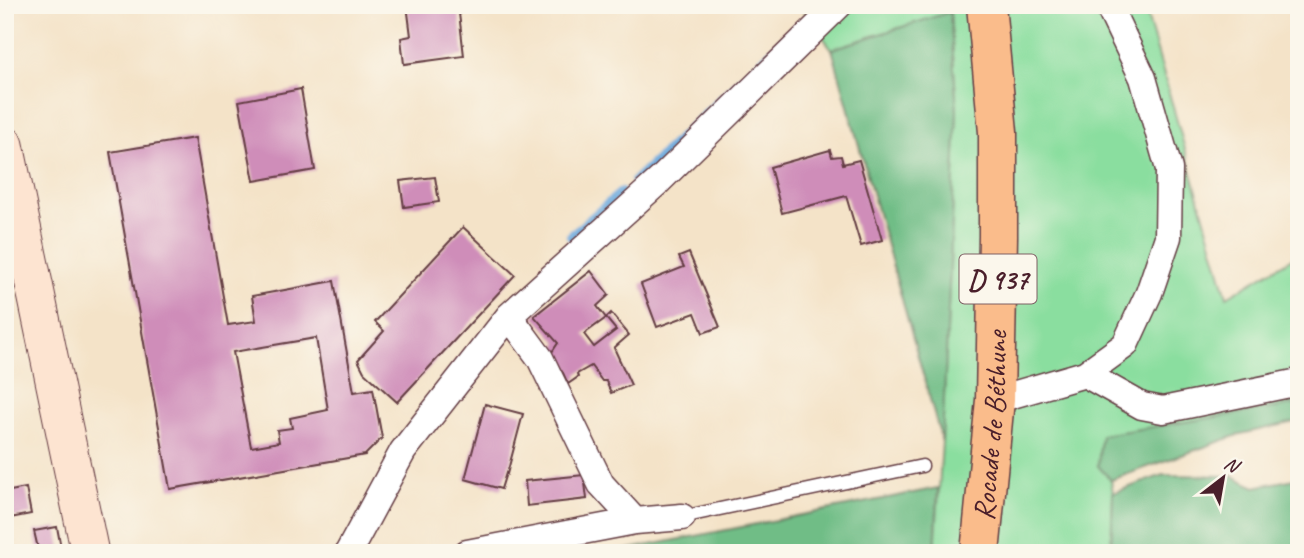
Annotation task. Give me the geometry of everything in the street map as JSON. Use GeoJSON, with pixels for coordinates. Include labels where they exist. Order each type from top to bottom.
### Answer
{"type":"FeatureCollection","features":[{"type":"Feature","properties":{"kind":"main road","name":"Rocade de Béthune"},"geometry":{"type":"LineString","coordinates":[[980,553],[995,400],[998,132],[986,5]]}},
{"type":"Feature","properties":{"kind":"street"},"geometry":{"type":"LineString","coordinates":[[348,553],[403,450],[509,316],[660,180],[839,5]]}},
{"type":"Feature","properties":{"kind":"street"},"geometry":{"type":"LineString","coordinates":[[995,400],[1084,374],[1125,345],[1149,293],[1168,237],[1169,169],[1143,78],[1108,5]]}},
{"type":"Feature","properties":{"kind":"street"},"geometry":{"type":"LineString","coordinates":[[5,145],[90,553]]}},
{"type":"Feature","properties":{"kind":"street"},"geometry":{"type":"LineString","coordinates":[[509,316],[540,358],[601,484],[635,521]]}},
{"type":"Feature","properties":{"kind":"street"},"geometry":{"type":"LineString","coordinates":[[1084,374],[1142,406],[1163,410],[1299,382]]}},
{"type":"Feature","properties":{"kind":"street"},"geometry":{"type":"LineString","coordinates":[[467,553],[635,521],[682,517]]}},
{"type":"Feature","properties":{"kind":"lane"},"geometry":{"type":"LineString","coordinates":[[682,517],[922,466]]}},
{"type":"Feature","properties":{"kind":"green space"},"geometry":{"type":"Polygon","coordinates":[[[803,5],[1144,5],[1227,297],[1299,254],[1299,404],[1102,435],[1098,466],[1111,480],[1113,493],[1111,553],[935,553],[957,111],[950,12],[832,49],[801,8],[803,5]]]}},
{"type":"Feature","properties":{"kind":"green space"},"geometry":{"type":"Polygon","coordinates":[[[950,12],[957,111],[942,442],[832,49],[950,12]]]}},
{"type":"Feature","properties":{"kind":"green space"},"geometry":{"type":"Polygon","coordinates":[[[1299,404],[1299,421],[1241,434],[1111,480],[1098,466],[1101,435],[1299,404]]]}},
{"type":"Feature","properties":{"kind":"green space"},"geometry":{"type":"Polygon","coordinates":[[[1163,475],[1233,476],[1255,487],[1299,478],[1299,553],[1111,553],[1113,493],[1163,475]]]}},
{"type":"Feature","properties":{"kind":"green space"},"geometry":{"type":"Polygon","coordinates":[[[938,488],[935,553],[610,553],[938,488]]]}},
{"type":"Feature","properties":{"kind":"building"},"geometry":{"type":"Polygon","coordinates":[[[407,5],[458,5],[464,56],[404,64],[401,38],[411,36],[407,5]]]}},
{"type":"Feature","properties":{"kind":"building"},"geometry":{"type":"Polygon","coordinates":[[[301,89],[315,170],[254,181],[239,101],[301,89]]]}},
{"type":"Feature","properties":{"kind":"building"},"geometry":{"type":"Polygon","coordinates":[[[195,138],[228,325],[256,321],[252,296],[334,281],[354,392],[373,389],[382,438],[365,455],[170,489],[110,152],[195,138]],[[316,338],[233,352],[251,447],[279,442],[277,430],[292,428],[290,418],[328,410],[316,338]]]}},
{"type":"Feature","properties":{"kind":"building"},"geometry":{"type":"Polygon","coordinates":[[[830,150],[832,157],[841,156],[843,164],[859,160],[882,240],[861,246],[846,196],[782,213],[770,167],[830,150]]]}},
{"type":"Feature","properties":{"kind":"building"},"geometry":{"type":"Polygon","coordinates":[[[435,177],[439,202],[404,207],[400,181],[435,177]]]}},
{"type":"Feature","properties":{"kind":"building"},"geometry":{"type":"Polygon","coordinates":[[[463,227],[515,275],[397,402],[364,372],[358,360],[384,331],[375,322],[463,227]]]}},
{"type":"Feature","properties":{"kind":"building"},"geometry":{"type":"Polygon","coordinates":[[[689,253],[720,327],[703,333],[695,313],[657,327],[641,284],[684,267],[679,257],[689,253]]]}},
{"type":"Feature","properties":{"kind":"building"},"geometry":{"type":"Polygon","coordinates":[[[591,271],[609,295],[597,306],[606,318],[611,313],[629,335],[614,348],[631,385],[611,393],[606,381],[602,381],[591,366],[577,374],[578,377],[568,384],[550,355],[558,343],[534,316],[591,271]],[[606,318],[584,334],[594,347],[616,330],[606,318]]]}},
{"type":"Feature","properties":{"kind":"building"},"geometry":{"type":"Polygon","coordinates":[[[485,404],[523,414],[501,489],[465,479],[485,404]]]}},
{"type":"Feature","properties":{"kind":"building"},"geometry":{"type":"Polygon","coordinates":[[[584,475],[587,499],[527,506],[525,481],[584,475]]]}},
{"type":"Feature","properties":{"kind":"building"},"geometry":{"type":"Polygon","coordinates":[[[26,488],[31,514],[5,519],[5,492],[26,488]]]}},
{"type":"Feature","properties":{"kind":"building"},"geometry":{"type":"Polygon","coordinates":[[[57,527],[62,553],[39,553],[34,531],[57,527]]]}},
{"type":"Feature","properties":{"kind":"waterway"},"geometry":{"type":"LineString","coordinates":[[635,181],[804,22]]}},
{"type":"Feature","properties":{"kind":"waterway"},"geometry":{"type":"LineString","coordinates":[[571,236],[621,193]]}}]}
